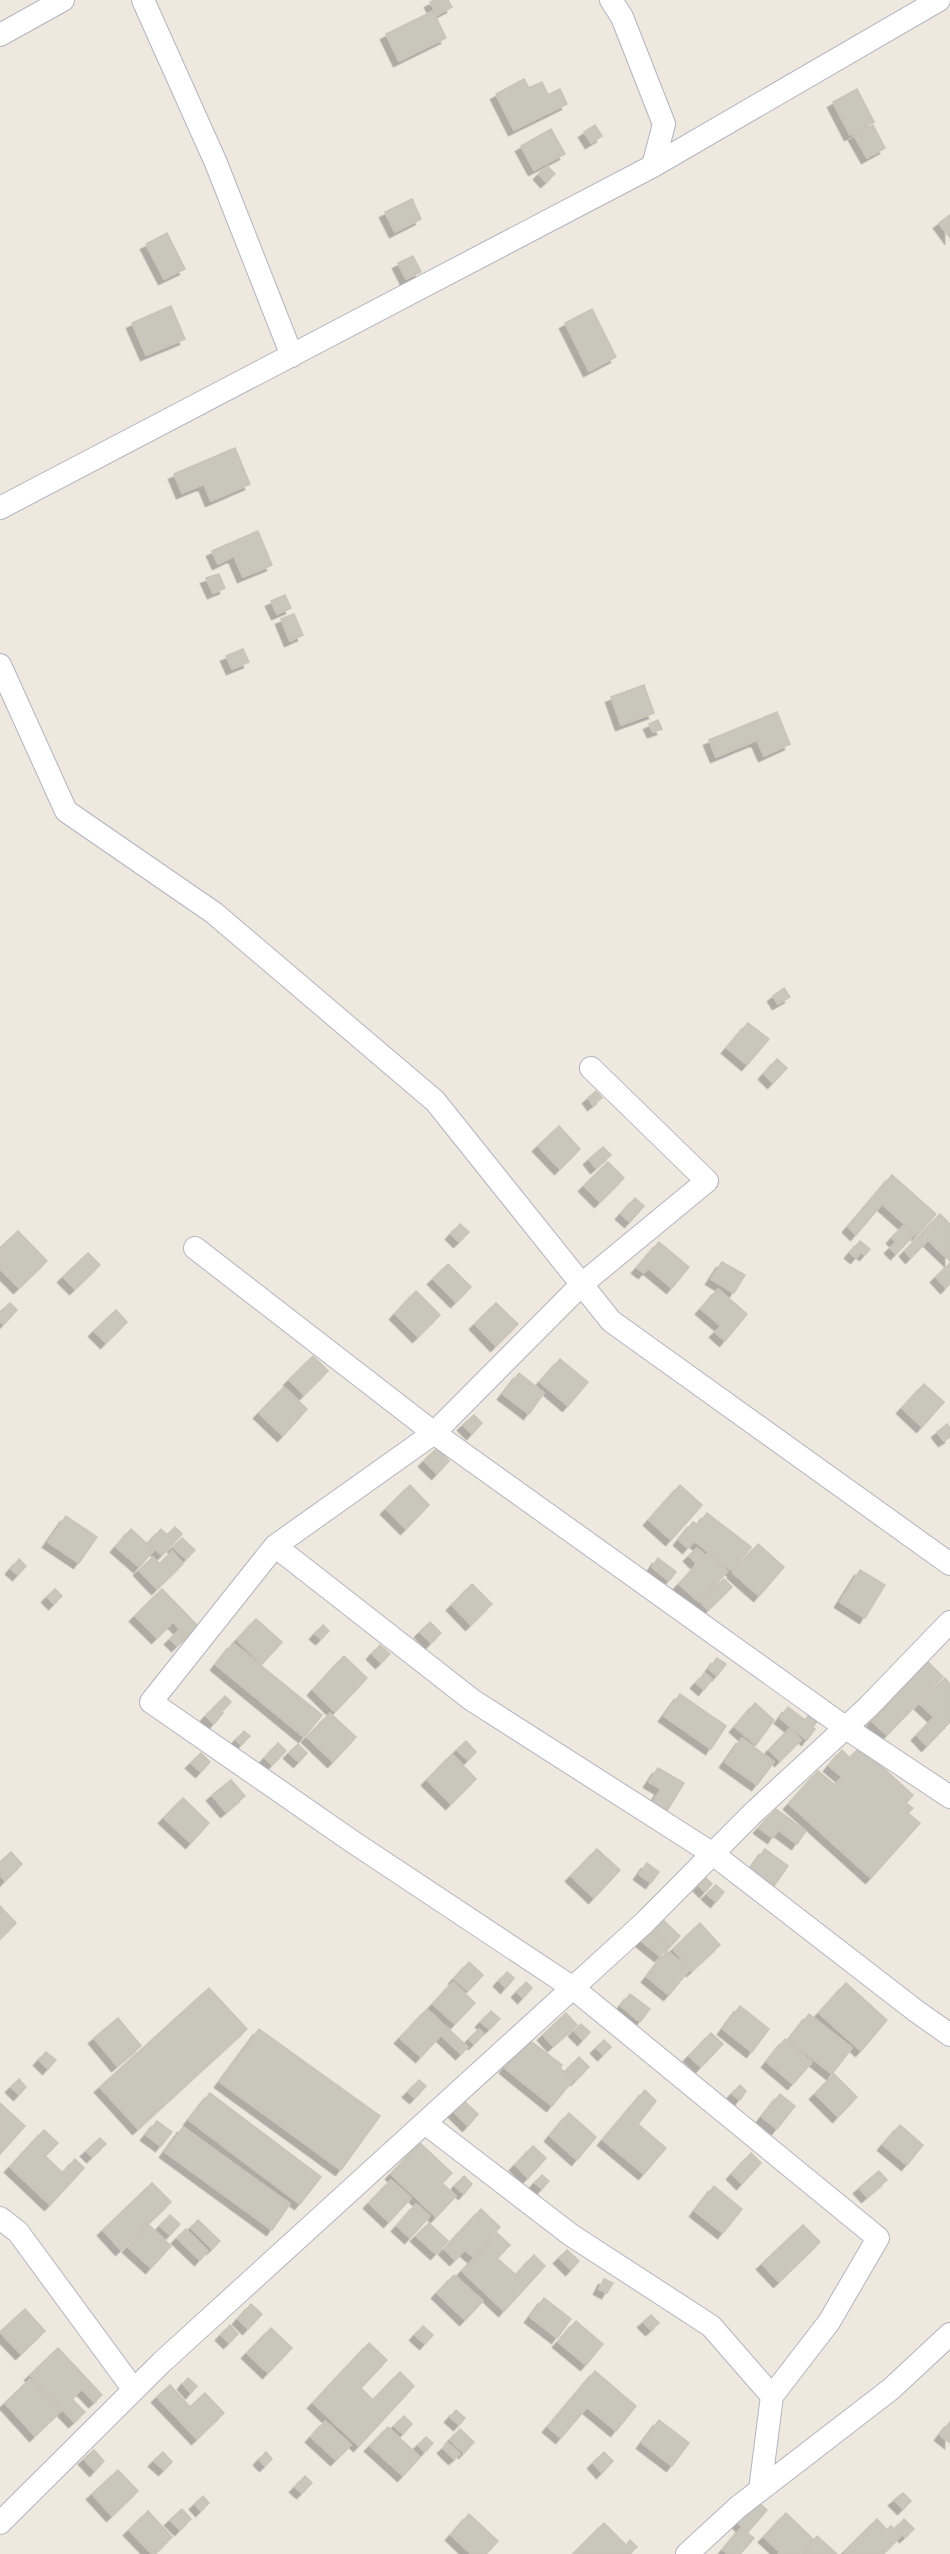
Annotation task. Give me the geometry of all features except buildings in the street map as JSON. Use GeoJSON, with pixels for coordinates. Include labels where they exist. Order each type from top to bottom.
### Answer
{"type":"FeatureCollection","features":[{"type":"Feature","properties":{"kind":"street"},"geometry":{"type":"LineString","coordinates":[[0,35],[63,0]]}},
{"type":"Feature","properties":{"kind":"street"},"geometry":{"type":"LineString","coordinates":[[143,0],[216,163],[292,356]]}},
{"type":"Feature","properties":{"kind":"street"},"geometry":{"type":"LineString","coordinates":[[611,0],[622,17],[664,124],[653,166]]}},
{"type":"Feature","properties":{"kind":"street"},"geometry":{"type":"LineString","coordinates":[[0,508],[653,166],[939,0]]}},
{"type":"Feature","properties":{"kind":"street"},"geometry":{"type":"LineString","coordinates":[[0,665],[66,811],[214,913],[435,1101],[611,1321],[950,1564]]}},
{"type":"Feature","properties":{"kind":"street"},"geometry":{"type":"LineString","coordinates":[[591,1068],[706,1181],[582,1284],[434,1433],[275,1546],[151,1702],[353,1842],[573,1988],[878,2238],[829,2322],[772,2396],[760,2490]]}},
{"type":"Feature","properties":{"kind":"street"},"geometry":{"type":"LineString","coordinates":[[195,1248],[434,1433],[846,1728],[950,1797]]}},
{"type":"Feature","properties":{"kind":"street"},"geometry":{"type":"LineString","coordinates":[[275,1546],[472,1700],[713,1854],[916,2012],[950,2035]]}},
{"type":"Feature","properties":{"kind":"street"},"geometry":{"type":"LineString","coordinates":[[0,2523],[162,2362],[645,1922],[846,1728],[950,1622]]}},
{"type":"Feature","properties":{"kind":"street"},"geometry":{"type":"LineString","coordinates":[[425,2123],[571,2235],[711,2326],[772,2396]]}},
{"type":"Feature","properties":{"kind":"street"},"geometry":{"type":"LineString","coordinates":[[0,2218],[18,2232],[134,2390]]}},
{"type":"Feature","properties":{"kind":"street"},"geometry":{"type":"LineString","coordinates":[[687,2554],[738,2507],[891,2389],[950,2334]]}}]}
